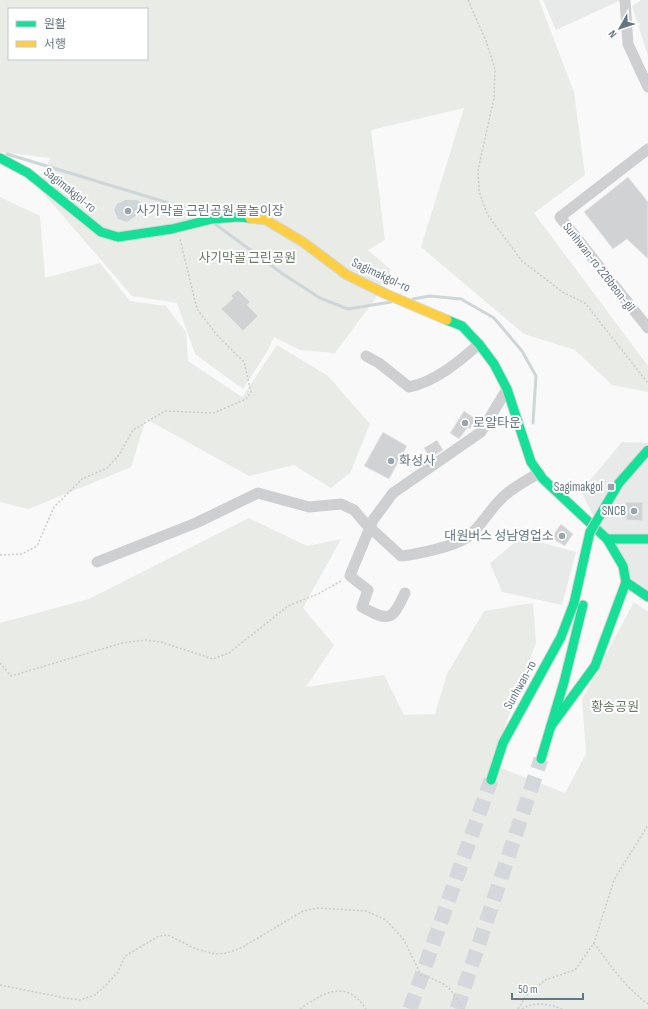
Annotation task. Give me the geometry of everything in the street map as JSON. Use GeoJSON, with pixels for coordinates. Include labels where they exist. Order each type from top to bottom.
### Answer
{"type":"FeatureCollection","features":[{"type":"Feature","properties":{"kind":"street"},"geometry":{"type":"LineString","coordinates":[[625,0],[628,44],[648,87]]}},
{"type":"Feature","properties":{"kind":"street","name":"Sunhwan-ro 226beon-gil"},"geometry":{"type":"LineString","coordinates":[[648,149],[560,218],[648,328]]}},
{"type":"Feature","properties":{"kind":"street","name":"Sagimakgol-ro"},"geometry":{"type":"LineString","coordinates":[[0,158],[28,173],[101,232],[118,237],[178,228],[212,219],[239,217],[266,220],[303,242],[347,275],[462,326],[479,344],[494,364],[507,389],[531,462],[539,473],[607,539],[623,566],[626,582]]}},
{"type":"Feature","properties":{"kind":"street"},"geometry":{"type":"LineString","coordinates":[[366,356],[379,363],[409,387],[422,384],[434,378],[479,344]]}},
{"type":"Feature","properties":{"kind":"street"},"geometry":{"type":"LineString","coordinates":[[405,593],[395,613],[381,617],[362,608],[368,590],[350,576],[367,526],[393,493],[482,432],[507,389]]}},
{"type":"Feature","properties":{"kind":"street"},"geometry":{"type":"LineString","coordinates":[[541,759],[574,643],[578,604],[590,532],[618,483],[648,450]]}},
{"type":"Feature","properties":{"kind":"street"},"geometry":{"type":"LineString","coordinates":[[595,528],[627,474],[648,454]]}},
{"type":"Feature","properties":{"kind":"street"},"geometry":{"type":"LineString","coordinates":[[578,604],[600,533],[621,495],[648,463]]}},
{"type":"Feature","properties":{"kind":"street"},"geometry":{"type":"LineString","coordinates":[[97,562],[189,526],[258,493],[309,506],[341,504],[354,510],[367,526],[401,556],[418,554],[465,538],[509,491],[539,473]]}},
{"type":"Feature","properties":{"kind":"street"},"geometry":{"type":"LineString","coordinates":[[607,539],[648,539]]}},
{"type":"Feature","properties":{"kind":"street"},"geometry":{"type":"LineString","coordinates":[[551,726],[594,666],[626,582],[648,597]]}},
{"type":"Feature","properties":{"kind":"street","name":"Sunhwan-ro"},"geometry":{"type":"LineString","coordinates":[[492,780],[504,743],[578,604]]}},
{"type":"Feature","properties":{"kind":"path"},"geometry":{"type":"LineString","coordinates":[[468,0],[486,41],[495,69],[494,98],[478,170],[479,191],[487,214],[522,261],[564,293],[585,303],[648,383]]}},
{"type":"Feature","properties":{"kind":"path"},"geometry":{"type":"LineString","coordinates":[[0,555],[22,554],[37,546],[54,507],[82,479],[107,468],[119,455],[133,430],[165,411],[214,413],[246,399],[251,392],[244,362],[217,335],[197,309],[178,228]]}},
{"type":"Feature","properties":{"kind":"path"},"geometry":{"type":"LineString","coordinates":[[0,663],[11,676],[122,643],[146,640],[161,642],[213,659],[229,653],[288,606],[318,594],[350,576]]}},
{"type":"Feature","properties":{"kind":"path"},"geometry":{"type":"LineString","coordinates":[[518,1009],[526,996],[545,980],[575,970],[594,943],[614,880],[648,825]]}},
{"type":"Feature","properties":{"kind":"path"},"geometry":{"type":"LineString","coordinates":[[0,985],[80,1000],[95,995],[106,985],[118,972],[125,956],[159,936],[168,935],[196,949],[215,954],[227,953],[241,948],[303,911],[318,908],[339,908],[366,911],[386,920],[404,940],[422,975],[442,982],[452,991],[463,1009]]}},
{"type":"Feature","properties":{"kind":"path"},"geometry":{"type":"LineString","coordinates":[[594,943],[616,974],[648,1004]]}},
{"type":"Feature","properties":{"kind":"path"},"geometry":{"type":"LineString","coordinates":[[300,1009],[324,993],[342,991],[360,999],[366,1009]]}},
{"type":"Feature","properties":{"kind":"path"},"geometry":{"type":"LineString","coordinates":[[522,1009],[529,1004],[548,1004],[562,1009]]}},
{"type":"Feature","properties":{"kind":"shaded area"},"geometry":{"type":"Polygon","coordinates":[[[543,0],[621,0],[556,30],[543,0]]]}},
{"type":"Feature","properties":{"kind":"shaded area"},"geometry":{"type":"Polygon","coordinates":[[[641,0],[648,0],[648,56],[632,6],[641,0]]]}},
{"type":"Feature","properties":{"kind":"shaded area","name":"사기막골 근린공원 물놀이장"},"geometry":{"type":"Polygon","coordinates":[[[125,200],[137,200],[141,203],[143,208],[141,212],[127,222],[118,219],[114,210],[117,204],[125,200]]]}},
{"type":"Feature","properties":{"kind":"shaded area"},"geometry":{"type":"Polygon","coordinates":[[[622,442],[648,443],[648,597],[626,582],[581,491],[622,442]]]}},
{"type":"Feature","properties":{"kind":"shaded area"},"geometry":{"type":"Polygon","coordinates":[[[521,537],[576,552],[562,605],[502,592],[490,563],[521,537]]]}},
{"type":"Feature","properties":{"kind":"green space","name":"사기막골 근린공원"},"geometry":{"type":"Polygon","coordinates":[[[0,0],[539,0],[574,92],[585,175],[534,213],[648,366],[648,392],[612,385],[575,350],[524,334],[421,247],[464,108],[371,130],[385,240],[368,250],[391,270],[373,302],[335,353],[300,350],[274,337],[267,352],[243,389],[195,354],[177,303],[132,296],[39,188],[50,158],[0,152],[0,0]]]}},
{"type":"Feature","properties":{"kind":"green space"},"geometry":{"type":"Polygon","coordinates":[[[0,197],[40,216],[45,278],[100,263],[130,301],[166,306],[186,332],[188,361],[242,397],[277,345],[328,376],[370,424],[350,473],[331,488],[294,465],[249,476],[146,419],[131,467],[29,509],[0,502],[0,197]]]}},
{"type":"Feature","properties":{"kind":"green space","name":"황송공원"},"geometry":{"type":"Polygon","coordinates":[[[249,518],[307,546],[341,539],[303,608],[334,645],[306,687],[384,675],[404,715],[435,714],[447,674],[484,611],[533,603],[536,643],[491,764],[565,793],[586,754],[582,699],[634,602],[648,612],[648,1009],[0,1009],[0,623],[89,599],[249,518]]]}},
{"type":"Feature","properties":{"kind":"building"},"geometry":{"type":"Polygon","coordinates":[[[628,177],[648,202],[648,259],[627,239],[613,249],[584,212],[628,177]]]}},
{"type":"Feature","properties":{"kind":"building"},"geometry":{"type":"Polygon","coordinates":[[[238,290],[250,302],[247,305],[258,316],[243,331],[221,309],[233,298],[231,296],[238,290]]]}},
{"type":"Feature","properties":{"kind":"building","name":"로얄타운"},"geometry":{"type":"Polygon","coordinates":[[[464,411],[476,419],[470,429],[468,427],[459,439],[450,433],[464,411]]]}},
{"type":"Feature","properties":{"kind":"building"},"geometry":{"type":"Polygon","coordinates":[[[383,432],[407,446],[389,479],[364,466],[383,432]]]}},
{"type":"Feature","properties":{"kind":"building"},"geometry":{"type":"Polygon","coordinates":[[[437,440],[443,450],[430,458],[424,448],[437,440]]]}},
{"type":"Feature","properties":{"kind":"building","name":"SNCB"},"geometry":{"type":"Polygon","coordinates":[[[625,502],[643,502],[643,521],[626,520],[625,502]]]}},
{"type":"Feature","properties":{"kind":"building","name":"대원버스 성남영업소"},"geometry":{"type":"Polygon","coordinates":[[[561,524],[573,534],[565,546],[551,538],[561,524]]]}},
{"type":"Feature","properties":{"kind":"waterway"},"geometry":{"type":"LineString","coordinates":[[7,154],[195,211],[202,216]]}},
{"type":"Feature","properties":{"kind":"waterway"},"geometry":{"type":"LineString","coordinates":[[215,224],[283,274],[320,298],[348,309],[391,302]]}},
{"type":"Feature","properties":{"kind":"waterway"},"geometry":{"type":"LineString","coordinates":[[413,299],[430,296],[461,299],[494,318],[522,351],[536,376],[533,423]]}},
{"type":"Feature","properties":{"kind":"tunnel"},"geometry":{"type":"LineString","coordinates":[[457,1009],[541,759]]}},
{"type":"Feature","properties":{"kind":"tunnel"},"geometry":{"type":"LineString","coordinates":[[410,1009],[491,780]]}},
{"type":"Feature","properties":{"kind":"traffic: fast"},"geometry":{"type":"LineString","coordinates":[[0,158],[28,173],[101,232],[118,237],[172,229],[212,219],[239,217],[250,218]]}},
{"type":"Feature","properties":{"kind":"traffic: fast"},"geometry":{"type":"LineString","coordinates":[[447,320],[462,326],[479,344],[494,364],[507,389],[531,462],[543,479],[607,539],[623,566],[626,582],[648,597]]}},
{"type":"Feature","properties":{"kind":"traffic: fast"},"geometry":{"type":"LineString","coordinates":[[574,603],[590,532],[619,483],[648,450]]}},
{"type":"Feature","properties":{"kind":"traffic: fast"},"geometry":{"type":"LineString","coordinates":[[607,539],[648,539]]}},
{"type":"Feature","properties":{"kind":"traffic: fast"},"geometry":{"type":"LineString","coordinates":[[551,726],[595,666],[626,582]]}},
{"type":"Feature","properties":{"kind":"traffic: fast"},"geometry":{"type":"LineString","coordinates":[[491,780],[503,743],[561,637],[574,603]]}},
{"type":"Feature","properties":{"kind":"traffic: fast"},"geometry":{"type":"LineString","coordinates":[[541,759],[564,682],[583,605]]}},
{"type":"Feature","properties":{"kind":"traffic: slow"},"geometry":{"type":"LineString","coordinates":[[250,218],[266,220],[303,242],[347,275],[386,294],[447,320]]}},
{"type":"Feature","properties":{"kind":"place","name":"사기막골 근린공원 물놀이장"},"geometry":{"type":"Point","coordinates":[128,211]}},
{"type":"Feature","properties":{"kind":"place","name":"로얄타운"},"geometry":{"type":"Point","coordinates":[465,423]}},
{"type":"Feature","properties":{"kind":"place","name":"화성사"},"geometry":{"type":"Point","coordinates":[391,461]}},
{"type":"Feature","properties":{"kind":"place","name":"Sagimakgol"},"geometry":{"type":"Point","coordinates":[611,487]}},
{"type":"Feature","properties":{"kind":"place","name":"SNCB"},"geometry":{"type":"Point","coordinates":[634,511]}},
{"type":"Feature","properties":{"kind":"place","name":"대원버스 성남영업소"},"geometry":{"type":"Point","coordinates":[562,536]}}]}
